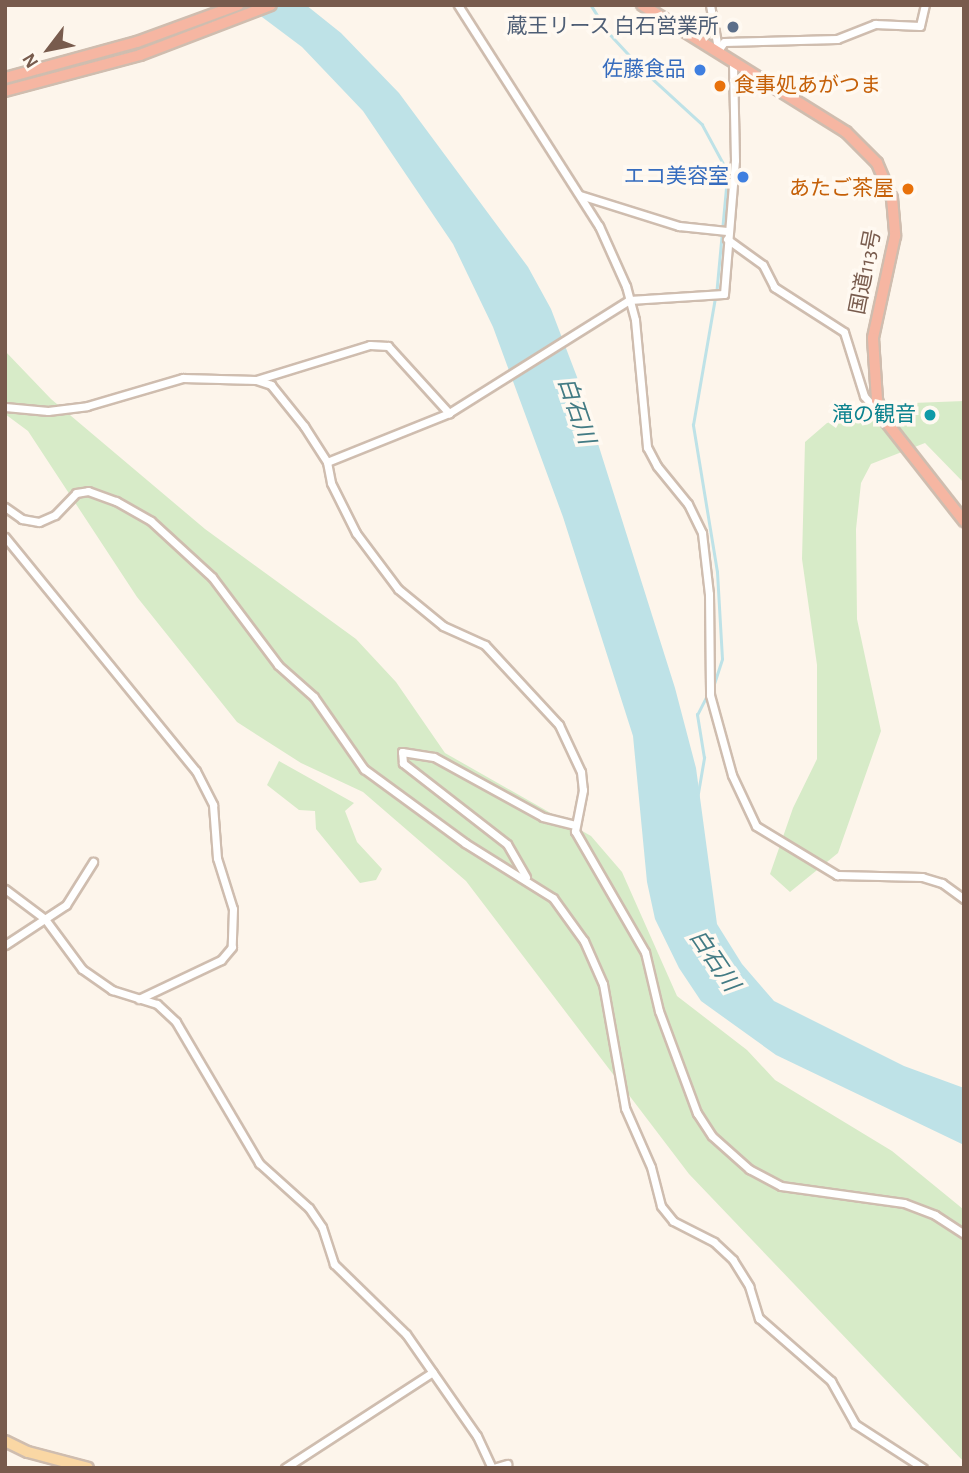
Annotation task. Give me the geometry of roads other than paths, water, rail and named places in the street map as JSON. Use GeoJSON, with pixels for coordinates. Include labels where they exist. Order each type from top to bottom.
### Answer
{"type":"FeatureCollection","features":[{"type":"Feature","properties":{"kind":"highway"},"geometry":{"type":"LineString","coordinates":[[5,78],[89,57],[238,5]]}},
{"type":"Feature","properties":{"kind":"highway"},"geometry":{"type":"LineString","coordinates":[[5,91],[100,67],[271,5]]}},
{"type":"Feature","properties":{"kind":"highway","name":"国道113号"},"geometry":{"type":"LineString","coordinates":[[642,5],[846,132],[877,163],[885,179],[895,236],[872,355],[884,419],[964,521]]}},
{"type":"Feature","properties":{"kind":"main road"},"geometry":{"type":"LineString","coordinates":[[5,1441],[28,1452],[88,1468]]}},
{"type":"Feature","properties":{"kind":"street"},"geometry":{"type":"LineString","coordinates":[[458,5],[605,238],[629,300],[647,447],[657,466],[688,504],[702,533],[709,594],[709,690],[732,775],[756,826],[837,875],[922,877],[942,883],[964,899]]}},
{"type":"Feature","properties":{"kind":"street"},"geometry":{"type":"LineString","coordinates":[[710,5],[717,52]]}},
{"type":"Feature","properties":{"kind":"street"},"geometry":{"type":"LineString","coordinates":[[717,52],[724,43],[837,38],[876,24],[920,26],[925,5]]}},
{"type":"Feature","properties":{"kind":"street"},"geometry":{"type":"LineString","coordinates":[[327,462],[449,413],[629,300],[720,298],[728,278],[724,233],[735,160],[733,60]]}},
{"type":"Feature","properties":{"kind":"street"},"geometry":{"type":"LineString","coordinates":[[580,195],[679,226],[724,233],[764,265],[774,287],[844,332],[864,396],[884,419]]}},
{"type":"Feature","properties":{"kind":"street"},"geometry":{"type":"LineString","coordinates":[[256,380],[370,345],[388,346],[449,413]]}},
{"type":"Feature","properties":{"kind":"street"},"geometry":{"type":"LineString","coordinates":[[5,407],[48,411],[87,407],[183,378],[256,380],[271,385],[327,462],[342,509],[373,561],[398,589],[443,626],[485,645],[559,725],[581,772],[583,790],[575,825],[645,952],[659,1011],[697,1113],[712,1136],[748,1169],[781,1186],[904,1203],[935,1215],[964,1234]]}},
{"type":"Feature","properties":{"kind":"street"},"geometry":{"type":"LineString","coordinates":[[5,507],[22,519],[39,522],[55,515],[76,494],[88,491],[116,500],[151,521],[212,577],[278,665],[314,697],[364,769],[465,843],[526,877]]}},
{"type":"Feature","properties":{"kind":"street"},"geometry":{"type":"LineString","coordinates":[[5,537],[195,771],[213,805],[217,858],[233,909],[232,947],[221,960],[138,999]]}},
{"type":"Feature","properties":{"kind":"street"},"geometry":{"type":"LineString","coordinates":[[575,825],[543,817],[433,757],[402,752],[403,763],[498,835],[526,877],[570,919],[603,984],[625,1108],[665,1212],[673,1222],[714,1242],[733,1260],[748,1286],[759,1318],[831,1381],[855,1424],[923,1468]]}},
{"type":"Feature","properties":{"kind":"street"},"geometry":{"type":"LineString","coordinates":[[5,945],[66,905],[93,862]]}},
{"type":"Feature","properties":{"kind":"street"},"geometry":{"type":"LineString","coordinates":[[5,889],[45,919],[82,969],[112,990],[157,1004],[176,1022],[259,1163],[309,1208],[322,1227],[334,1264],[390,1315],[433,1372],[490,1457],[493,1468],[507,1464]]}},
{"type":"Feature","properties":{"kind":"street"},"geometry":{"type":"LineString","coordinates":[[285,1468],[433,1372]]}},
{"type":"Feature","properties":{"kind":"water","name":"白石川"},"geometry":{"type":"Polygon","coordinates":[[[246,5],[306,5],[341,33],[399,93],[528,267],[551,309],[577,377],[675,688],[696,768],[717,924],[742,964],[774,1001],[904,1066],[964,1088],[964,1145],[776,1055],[701,1001],[679,968],[655,919],[647,882],[633,736],[563,517],[493,327],[453,244],[363,111],[302,47],[246,5]]]}},
{"type":"Feature","properties":{"kind":"waterway"},"geometry":{"type":"LineString","coordinates":[[591,5],[607,31],[644,71],[702,124],[728,172],[717,291]]}},
{"type":"Feature","properties":{"kind":"waterway"},"geometry":{"type":"LineString","coordinates":[[713,687],[722,659],[717,572],[693,425],[715,298]]}},
{"type":"Feature","properties":{"kind":"waterway"},"geometry":{"type":"LineString","coordinates":[[697,799],[704,758],[697,715],[707,695]]}},
{"type":"Feature","properties":{"kind":"place","name":"蔵王リース 白石営業所"},"geometry":{"type":"Point","coordinates":[733,27]}},
{"type":"Feature","properties":{"kind":"place","name":"佐藤食品"},"geometry":{"type":"Point","coordinates":[700,70]}},
{"type":"Feature","properties":{"kind":"place","name":"食事処あがつま"},"geometry":{"type":"Point","coordinates":[720,86]}},
{"type":"Feature","properties":{"kind":"place","name":"エコ美容室"},"geometry":{"type":"Point","coordinates":[743,177]}},
{"type":"Feature","properties":{"kind":"place","name":"あたご茶屋"},"geometry":{"type":"Point","coordinates":[908,189]}},
{"type":"Feature","properties":{"kind":"place","name":"滝の観音"},"geometry":{"type":"Point","coordinates":[930,415]}}]}
